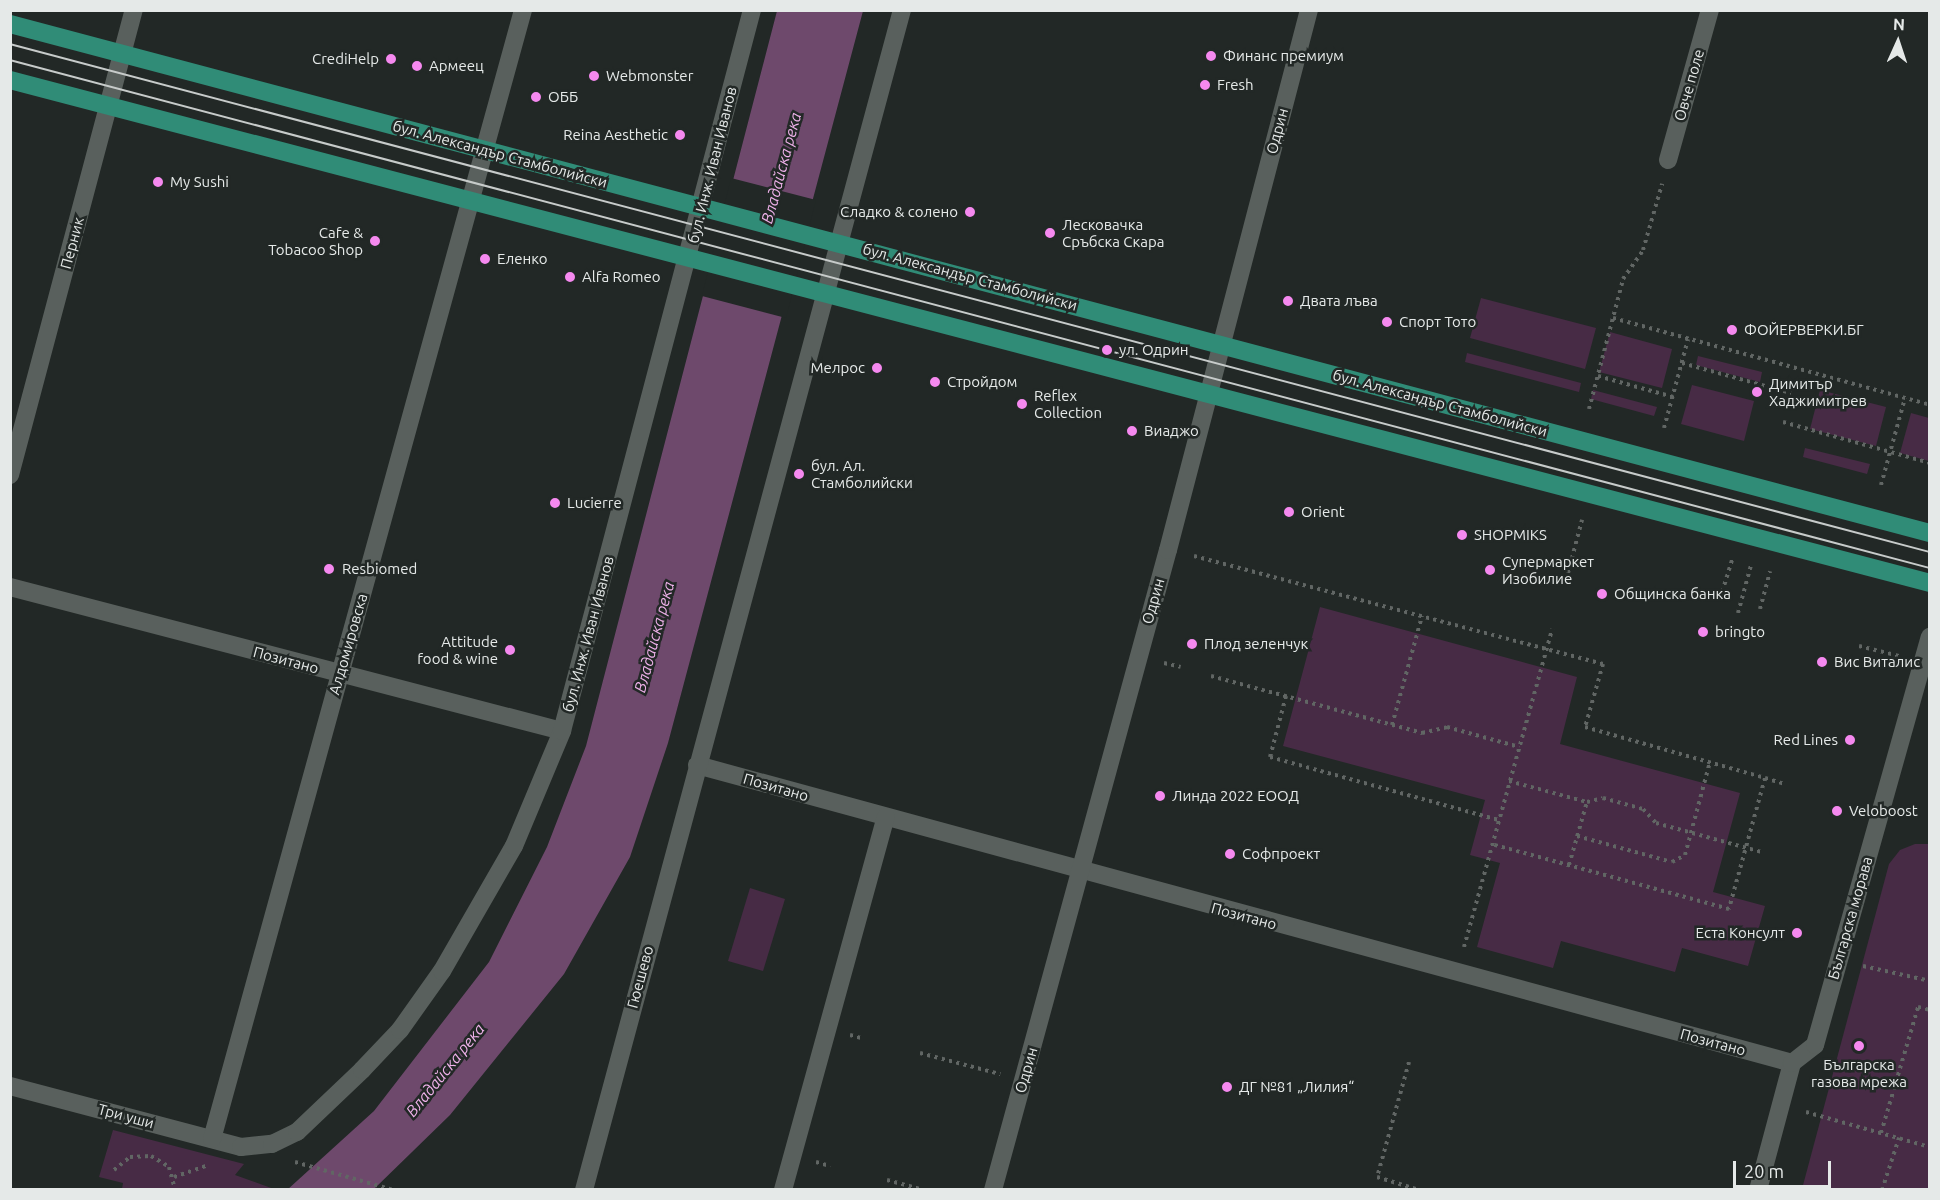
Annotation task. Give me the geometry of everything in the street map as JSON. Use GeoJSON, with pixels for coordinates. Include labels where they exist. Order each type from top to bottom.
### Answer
{"type":"FeatureCollection","features":[{"type":"Feature","properties":{"kind":"main road","name":"бул. Александър Стамболийски"},"geometry":{"type":"LineString","coordinates":[[10,24],[1929,533]]}},
{"type":"Feature","properties":{"kind":"main road"},"geometry":{"type":"LineString","coordinates":[[10,80],[1929,583]]}},
{"type":"Feature","properties":{"kind":"street","name":"Перник"},"geometry":{"type":"LineString","coordinates":[[10,475],[134,10]]}},
{"type":"Feature","properties":{"kind":"street","name":"Алдомировска"},"geometry":{"type":"LineString","coordinates":[[212,1139],[472,202],[523,10]]}},
{"type":"Feature","properties":{"kind":"street","name":"бул. Инж. Иван Иванов"},"geometry":{"type":"LineString","coordinates":[[241,1147],[272,1144],[297,1132],[400,1030],[480,910],[540,788],[562,731],[692,258],[752,10]]}},
{"type":"Feature","properties":{"kind":"street"},"geometry":{"type":"LineString","coordinates":[[697,765],[831,240],[902,10]]}},
{"type":"Feature","properties":{"kind":"street","name":"Одрин"},"geometry":{"type":"LineString","coordinates":[[993,1190],[1168,549],[1309,10]]}},
{"type":"Feature","properties":{"kind":"street","name":"Овче поле"},"geometry":{"type":"LineString","coordinates":[[1668,160],[1710,10]]}},
{"type":"Feature","properties":{"kind":"street","name":"Позитано"},"geometry":{"type":"LineString","coordinates":[[10,587],[562,731]]}},
{"type":"Feature","properties":{"kind":"street","name":"Българска морава"},"geometry":{"type":"LineString","coordinates":[[1792,1063],[1815,1045],[1929,637]]}},
{"type":"Feature","properties":{"kind":"street","name":"Позитано"},"geometry":{"type":"LineString","coordinates":[[697,765],[1081,872],[1792,1063]]}},
{"type":"Feature","properties":{"kind":"street","name":"Гюешево"},"geometry":{"type":"LineString","coordinates":[[584,1190],[697,765]]}},
{"type":"Feature","properties":{"kind":"street"},"geometry":{"type":"LineString","coordinates":[[783,1190],[886,817]]}},
{"type":"Feature","properties":{"kind":"street"},"geometry":{"type":"LineString","coordinates":[[1758,1190],[1792,1063]]}},
{"type":"Feature","properties":{"kind":"street","name":"Три уши"},"geometry":{"type":"LineString","coordinates":[[10,1086],[241,1147]]}},
{"type":"Feature","properties":{"kind":"path"},"geometry":{"type":"LineString","coordinates":[[1589,408],[1623,279],[1643,250],[1668,160]]}},
{"type":"Feature","properties":{"kind":"path"},"geometry":{"type":"LineString","coordinates":[[1613,318],[1929,405]]}},
{"type":"Feature","properties":{"kind":"path"},"geometry":{"type":"LineString","coordinates":[[1664,428],[1688,339]]}},
{"type":"Feature","properties":{"kind":"path"},"geometry":{"type":"LineString","coordinates":[[1682,363],[1791,393]]}},
{"type":"Feature","properties":{"kind":"path"},"geometry":{"type":"LineString","coordinates":[[1598,376],[1673,397]]}},
{"type":"Feature","properties":{"kind":"path"},"geometry":{"type":"LineString","coordinates":[[1881,485],[1905,398]]}},
{"type":"Feature","properties":{"kind":"path"},"geometry":{"type":"LineString","coordinates":[[1783,422],[1929,463]]}},
{"type":"Feature","properties":{"kind":"path"},"geometry":{"type":"LineString","coordinates":[[1568,573],[1582,520]]}},
{"type":"Feature","properties":{"kind":"path"},"geometry":{"type":"LineString","coordinates":[[1168,549],[1603,664],[1585,727],[1785,783]]}},
{"type":"Feature","properties":{"kind":"path"},"geometry":{"type":"LineString","coordinates":[[1720,599],[1732,560]]}},
{"type":"Feature","properties":{"kind":"path"},"geometry":{"type":"LineString","coordinates":[[1738,613],[1751,565]]}},
{"type":"Feature","properties":{"kind":"path"},"geometry":{"type":"LineString","coordinates":[[1760,609],[1770,571]]}},
{"type":"Feature","properties":{"kind":"path"},"geometry":{"type":"LineString","coordinates":[[1392,725],[1422,616]]}},
{"type":"Feature","properties":{"kind":"path"},"geometry":{"type":"LineString","coordinates":[[1457,973],[1552,629]]}},
{"type":"Feature","properties":{"kind":"path"},"geometry":{"type":"LineString","coordinates":[[1859,645],[1904,658]]}},
{"type":"Feature","properties":{"kind":"path"},"geometry":{"type":"LineString","coordinates":[[1211,676],[1422,734],[1447,727],[1519,747]]}},
{"type":"Feature","properties":{"kind":"path"},"geometry":{"type":"LineString","coordinates":[[1287,696],[1270,757],[1499,820]]}},
{"type":"Feature","properties":{"kind":"path"},"geometry":{"type":"LineString","coordinates":[[1577,836],[1672,862],[1685,855],[1710,762]]}},
{"type":"Feature","properties":{"kind":"path"},"geometry":{"type":"LineString","coordinates":[[1492,844],[1729,909],[1765,778]]}},
{"type":"Feature","properties":{"kind":"path"},"geometry":{"type":"LineString","coordinates":[[1509,781],[1587,802],[1603,798],[1643,809],[1656,823],[1761,852]]}},
{"type":"Feature","properties":{"kind":"path"},"geometry":{"type":"LineString","coordinates":[[1569,865],[1587,802]]}},
{"type":"Feature","properties":{"kind":"path"},"geometry":{"type":"LineString","coordinates":[[1861,965],[1929,981]]}},
{"type":"Feature","properties":{"kind":"path"},"geometry":{"type":"LineString","coordinates":[[1881,1133],[1918,1007],[1929,1010]]}},
{"type":"Feature","properties":{"kind":"path"},"geometry":{"type":"LineString","coordinates":[[920,1053],[1023,1080]]}},
{"type":"Feature","properties":{"kind":"path"},"geometry":{"type":"LineString","coordinates":[[1409,1062],[1377,1177],[1419,1190]]}},
{"type":"Feature","properties":{"kind":"path"},"geometry":{"type":"LineString","coordinates":[[1821,1116],[1929,1147]]}},
{"type":"Feature","properties":{"kind":"path"},"geometry":{"type":"LineString","coordinates":[[1882,1190],[1899,1138]]}},
{"type":"Feature","properties":{"kind":"path"},"geometry":{"type":"LineString","coordinates":[[114,1170],[130,1157],[151,1155],[169,1167],[175,1190]]}},
{"type":"Feature","properties":{"kind":"path"},"geometry":{"type":"LineString","coordinates":[[287,1159],[393,1190]]}},
{"type":"Feature","properties":{"kind":"path"},"geometry":{"type":"LineString","coordinates":[[887,1180],[924,1190]]}},
{"type":"Feature","properties":{"kind":"shaded area"},"geometry":{"type":"Polygon","coordinates":[[[1481,298],[1596,328],[1585,369],[1470,338],[1481,298]]]}},
{"type":"Feature","properties":{"kind":"shaded area"},"geometry":{"type":"Polygon","coordinates":[[[1610,332],[1672,349],[1662,388],[1599,372],[1610,332]]]}},
{"type":"Feature","properties":{"kind":"shaded area"},"geometry":{"type":"Polygon","coordinates":[[[1467,353],[1581,383],[1579,392],[1465,362],[1467,353]]]}},
{"type":"Feature","properties":{"kind":"shaded area"},"geometry":{"type":"Polygon","coordinates":[[[1698,356],[1762,372],[1760,382],[1696,365],[1698,356]]]}},
{"type":"Feature","properties":{"kind":"shaded area"},"geometry":{"type":"Polygon","coordinates":[[[1692,385],[1754,401],[1744,441],[1681,424],[1692,385]]]}},
{"type":"Feature","properties":{"kind":"shaded area"},"geometry":{"type":"Polygon","coordinates":[[[1593,390],[1657,407],[1654,416],[1591,399],[1593,390]]]}},
{"type":"Feature","properties":{"kind":"shaded area"},"geometry":{"type":"Polygon","coordinates":[[[1820,390],[1886,407],[1876,446],[1810,429],[1820,390]]]}},
{"type":"Feature","properties":{"kind":"shaded area"},"geometry":{"type":"Polygon","coordinates":[[[1911,413],[1929,418],[1929,461],[1900,453],[1911,413]]]}},
{"type":"Feature","properties":{"kind":"shaded area"},"geometry":{"type":"Polygon","coordinates":[[[1805,448],[1870,464],[1867,474],[1803,457],[1805,448]]]}},
{"type":"Feature","properties":{"kind":"shaded area"},"geometry":{"type":"Polygon","coordinates":[[[1320,607],[1577,677],[1560,744],[1740,793],[1713,892],[1765,906],[1748,966],[1682,948],[1675,972],[1561,941],[1553,968],[1477,947],[1500,863],[1470,855],[1485,800],[1283,746],[1320,607]]]}},
{"type":"Feature","properties":{"kind":"shaded area"},"geometry":{"type":"Polygon","coordinates":[[[1915,844],[1930,844],[1929,1189],[1802,1189],[1889,864],[1900,850],[1915,844]]]}},
{"type":"Feature","properties":{"kind":"shaded area"},"geometry":{"type":"Polygon","coordinates":[[[750,888],[785,899],[763,971],[728,961],[750,888]]]}},
{"type":"Feature","properties":{"kind":"shaded area"},"geometry":{"type":"Polygon","coordinates":[[[113,1130],[244,1164],[235,1175],[274,1189],[122,1189],[123,1183],[99,1177],[113,1130]]]}},
{"type":"Feature","properties":{"kind":"water","name":"Владайска река"},"geometry":{"type":"Polygon","coordinates":[[[777,11],[863,11],[668,743],[630,857],[564,974],[450,1115],[374,1189],[287,1190],[374,1111],[489,962],[547,847],[586,746],[777,11]]]}},
{"type":"Feature","properties":{"kind":"pier"},"geometry":{"type":"Polygon","coordinates":[[[731,178],[816,200],[786,318],[702,296],[731,178]]]}},
{"type":"Feature","properties":{"kind":"tram line"},"geometry":{"type":"LineString","coordinates":[[10,44],[1930,552]]}},
{"type":"Feature","properties":{"kind":"tram line"},"geometry":{"type":"LineString","coordinates":[[10,60],[1930,568]]}},
{"type":"Feature","properties":{"kind":"place","name":"Финанс премиум"},"geometry":{"type":"Point","coordinates":[1211,56]}},
{"type":"Feature","properties":{"kind":"place","name":"CrediHelp"},"geometry":{"type":"Point","coordinates":[391,59]}},
{"type":"Feature","properties":{"kind":"place","name":"Армеец"},"geometry":{"type":"Point","coordinates":[417,66]}},
{"type":"Feature","properties":{"kind":"place","name":"Webmonster"},"geometry":{"type":"Point","coordinates":[594,76]}},
{"type":"Feature","properties":{"kind":"place","name":"Fresh"},"geometry":{"type":"Point","coordinates":[1205,85]}},
{"type":"Feature","properties":{"kind":"place","name":"ОББ"},"geometry":{"type":"Point","coordinates":[536,97]}},
{"type":"Feature","properties":{"kind":"place","name":"Reina Aesthetic"},"geometry":{"type":"Point","coordinates":[680,135]}},
{"type":"Feature","properties":{"kind":"place","name":"My Sushi"},"geometry":{"type":"Point","coordinates":[158,182]}},
{"type":"Feature","properties":{"kind":"place","name":"Сладко & солено"},"geometry":{"type":"Point","coordinates":[970,212]}},
{"type":"Feature","properties":{"kind":"place","name":"Лесковачка Сръбска Скара"},"geometry":{"type":"Point","coordinates":[1050,233]}},
{"type":"Feature","properties":{"kind":"place","name":"Cafe & Tobacoo Shop"},"geometry":{"type":"Point","coordinates":[375,241]}},
{"type":"Feature","properties":{"kind":"place","name":"Еленко"},"geometry":{"type":"Point","coordinates":[485,259]}},
{"type":"Feature","properties":{"kind":"place","name":"Alfa Romeo"},"geometry":{"type":"Point","coordinates":[570,277]}},
{"type":"Feature","properties":{"kind":"place","name":"Двата лъва"},"geometry":{"type":"Point","coordinates":[1288,301]}},
{"type":"Feature","properties":{"kind":"place","name":"Спорт Тото"},"geometry":{"type":"Point","coordinates":[1387,322]}},
{"type":"Feature","properties":{"kind":"place","name":"ФОЙЕРВЕРКИ.БГ"},"geometry":{"type":"Point","coordinates":[1732,330]}},
{"type":"Feature","properties":{"kind":"place","name":"ул. Одрин"},"geometry":{"type":"Point","coordinates":[1107,350]}},
{"type":"Feature","properties":{"kind":"place","name":"Мелрос"},"geometry":{"type":"Point","coordinates":[877,368]}},
{"type":"Feature","properties":{"kind":"place","name":"Стройдом"},"geometry":{"type":"Point","coordinates":[935,382]}},
{"type":"Feature","properties":{"kind":"place","name":"Димитър Хаджимитрев"},"geometry":{"type":"Point","coordinates":[1757,392]}},
{"type":"Feature","properties":{"kind":"place","name":"Reflex Collection"},"geometry":{"type":"Point","coordinates":[1022,404]}},
{"type":"Feature","properties":{"kind":"place","name":"Виаджо"},"geometry":{"type":"Point","coordinates":[1132,431]}},
{"type":"Feature","properties":{"kind":"place","name":"бул. Ал. Стамболийски"},"geometry":{"type":"Point","coordinates":[799,474]}},
{"type":"Feature","properties":{"kind":"place","name":"Lucierre"},"geometry":{"type":"Point","coordinates":[555,503]}},
{"type":"Feature","properties":{"kind":"place","name":"Orient"},"geometry":{"type":"Point","coordinates":[1289,512]}},
{"type":"Feature","properties":{"kind":"place","name":"SHOPMIKS"},"geometry":{"type":"Point","coordinates":[1462,535]}},
{"type":"Feature","properties":{"kind":"place","name":"Resbiomed"},"geometry":{"type":"Point","coordinates":[329,569]}},
{"type":"Feature","properties":{"kind":"place","name":"Супермаркет Изобилие"},"geometry":{"type":"Point","coordinates":[1490,570]}},
{"type":"Feature","properties":{"kind":"place","name":"Общинска банка"},"geometry":{"type":"Point","coordinates":[1602,594]}},
{"type":"Feature","properties":{"kind":"place","name":"bringto"},"geometry":{"type":"Point","coordinates":[1703,632]}},
{"type":"Feature","properties":{"kind":"place","name":"Плод зеленчук"},"geometry":{"type":"Point","coordinates":[1192,644]}},
{"type":"Feature","properties":{"kind":"place","name":"Attitude food & wine"},"geometry":{"type":"Point","coordinates":[510,650]}},
{"type":"Feature","properties":{"kind":"place","name":"Вис Виталис"},"geometry":{"type":"Point","coordinates":[1822,662]}},
{"type":"Feature","properties":{"kind":"place","name":"Red Lines"},"geometry":{"type":"Point","coordinates":[1850,740]}},
{"type":"Feature","properties":{"kind":"place","name":"Линда 2022 ЕООД"},"geometry":{"type":"Point","coordinates":[1160,796]}},
{"type":"Feature","properties":{"kind":"place","name":"Veloboost"},"geometry":{"type":"Point","coordinates":[1837,811]}},
{"type":"Feature","properties":{"kind":"place","name":"Софпроект"},"geometry":{"type":"Point","coordinates":[1230,854]}},
{"type":"Feature","properties":{"kind":"place","name":"Еста Консулт"},"geometry":{"type":"Point","coordinates":[1797,933]}},
{"type":"Feature","properties":{"kind":"place","name":"Българска газова мрежа"},"geometry":{"type":"Point","coordinates":[1859,1046]}},
{"type":"Feature","properties":{"kind":"place","name":"ДГ №81 „Лилия“"},"geometry":{"type":"Point","coordinates":[1227,1087]}}]}
